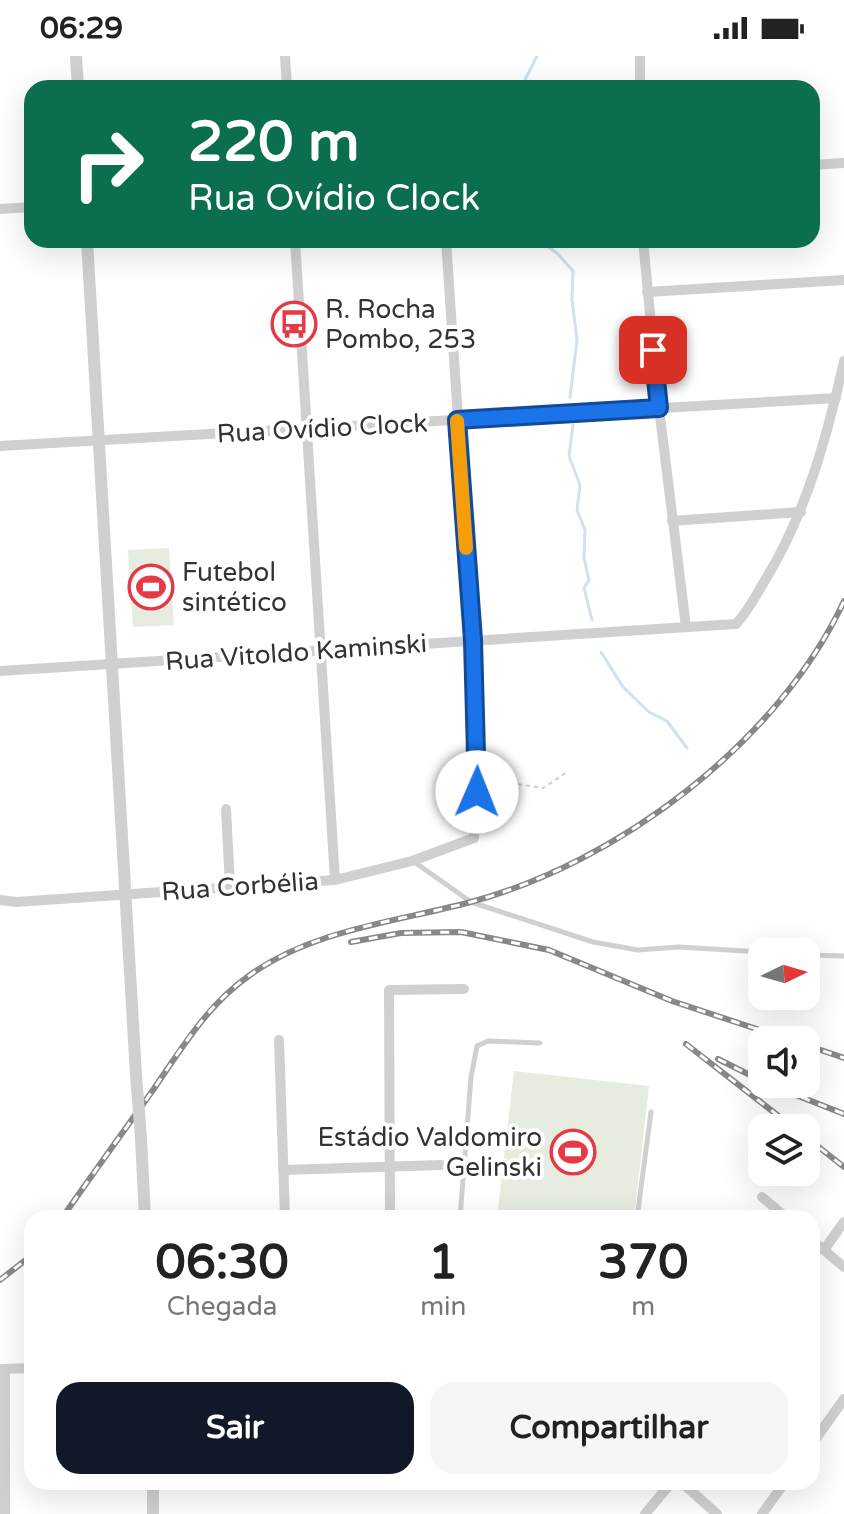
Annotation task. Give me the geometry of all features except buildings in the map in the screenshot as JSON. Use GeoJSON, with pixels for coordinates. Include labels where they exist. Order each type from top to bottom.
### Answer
{"type":"FeatureCollection","features":[{"type":"Feature","properties":{"kind":"street"},"geometry":{"type":"LineString","coordinates":[[76,56],[78,80]]}},
{"type":"Feature","properties":{"kind":"street"},"geometry":{"type":"LineString","coordinates":[[285,56],[286,80]]}},
{"type":"Feature","properties":{"kind":"street"},"geometry":{"type":"LineString","coordinates":[[640,56],[640,80]]}},
{"type":"Feature","properties":{"kind":"street"},"geometry":{"type":"LineString","coordinates":[[820,164],[844,163]]}},
{"type":"Feature","properties":{"kind":"street"},"geometry":{"type":"LineString","coordinates":[[0,209],[24,208]]}},
{"type":"Feature","properties":{"kind":"street"},"geometry":{"type":"LineString","coordinates":[[87,248],[145,1210]]}},
{"type":"Feature","properties":{"kind":"street"},"geometry":{"type":"LineString","coordinates":[[296,248],[324,650],[335,880]]}},
{"type":"Feature","properties":{"kind":"street"},"geometry":{"type":"LineString","coordinates":[[446,248],[473,640],[478,769]]}},
{"type":"Feature","properties":{"kind":"street"},"geometry":{"type":"LineString","coordinates":[[644,248],[659,408],[686,627]]}},
{"type":"Feature","properties":{"kind":"street"},"geometry":{"type":"LineString","coordinates":[[647,292],[844,280]]}},
{"type":"Feature","properties":{"kind":"street"},"geometry":{"type":"LineString","coordinates":[[672,521],[801,512],[836,398],[844,361]]}},
{"type":"Feature","properties":{"kind":"street","name":"Rua Ovídio Clock"},"geometry":{"type":"LineString","coordinates":[[0,446],[836,398]]}},
{"type":"Feature","properties":{"kind":"street","name":"Rua Vitoldo Kaminski"},"geometry":{"type":"LineString","coordinates":[[0,671],[736,624],[782,552],[801,512]]}},
{"type":"Feature","properties":{"kind":"street","name":"Rua Corbélia"},"geometry":{"type":"LineString","coordinates":[[0,900],[16,902],[335,880],[412,861],[474,838],[478,769]]}},
{"type":"Feature","properties":{"kind":"street"},"geometry":{"type":"LineString","coordinates":[[226,809],[230,886]]}},
{"type":"Feature","properties":{"kind":"street"},"geometry":{"type":"LineString","coordinates":[[390,1210],[389,990],[464,989]]}},
{"type":"Feature","properties":{"kind":"street"},"geometry":{"type":"LineString","coordinates":[[279,1040],[285,1210]]}},
{"type":"Feature","properties":{"kind":"street"},"geometry":{"type":"LineString","coordinates":[[283,1170],[441,1165]]}},
{"type":"Feature","properties":{"kind":"street"},"geometry":{"type":"LineString","coordinates":[[762,1197],[777,1210]]}},
{"type":"Feature","properties":{"kind":"street"},"geometry":{"type":"LineString","coordinates":[[824,1250],[844,1222]]}},
{"type":"Feature","properties":{"kind":"street"},"geometry":{"type":"LineString","coordinates":[[820,1247],[844,1267]]}},
{"type":"Feature","properties":{"kind":"street"},"geometry":{"type":"LineString","coordinates":[[5,1514],[3,1369],[24,1368]]}},
{"type":"Feature","properties":{"kind":"street"},"geometry":{"type":"LineString","coordinates":[[820,1433],[844,1399]]}},
{"type":"Feature","properties":{"kind":"street"},"geometry":{"type":"LineString","coordinates":[[153,1490],[153,1514]]}},
{"type":"Feature","properties":{"kind":"street"},"geometry":{"type":"LineString","coordinates":[[645,1514],[665,1490]]}},
{"type":"Feature","properties":{"kind":"street"},"geometry":{"type":"LineString","coordinates":[[690,1490],[717,1514]]}},
{"type":"Feature","properties":{"kind":"street"},"geometry":{"type":"LineString","coordinates":[[762,1514],[779,1490]]}},
{"type":"Feature","properties":{"kind":"lane"},"geometry":{"type":"LineString","coordinates":[[412,861],[471,902],[593,942],[638,950],[679,947],[748,951]]}},
{"type":"Feature","properties":{"kind":"lane"},"geometry":{"type":"LineString","coordinates":[[820,955],[844,956]]}},
{"type":"Feature","properties":{"kind":"lane"},"geometry":{"type":"LineString","coordinates":[[461,1210],[471,1077],[477,1046],[488,1041],[540,1043]]}},
{"type":"Feature","properties":{"kind":"lane"},"geometry":{"type":"LineString","coordinates":[[638,1210],[651,1112]]}},
{"type":"Feature","properties":{"kind":"path"},"geometry":{"type":"LineString","coordinates":[[478,769],[531,788],[552,785],[567,772]]}},
{"type":"Feature","properties":{"kind":"shaded area","name":"Futebol sintético"},"geometry":{"type":"Polygon","coordinates":[[[169,548],[174,625],[133,627],[128,550],[169,548]]]}},
{"type":"Feature","properties":{"kind":"shaded area","name":"Estádio Valdomiro Gelinski"},"geometry":{"type":"Polygon","coordinates":[[[514,1071],[649,1086],[635,1210],[498,1210],[514,1071]]]}},
{"type":"Feature","properties":{"kind":"waterway"},"geometry":{"type":"LineString","coordinates":[[525,80],[537,56]]}},
{"type":"Feature","properties":{"kind":"waterway"},"geometry":{"type":"LineString","coordinates":[[550,248],[573,271],[572,300],[577,340],[570,397]]}},
{"type":"Feature","properties":{"kind":"waterway"},"geometry":{"type":"LineString","coordinates":[[573,425],[569,456],[580,485],[577,510],[585,530],[584,558],[589,580],[584,588],[592,620]]}},
{"type":"Feature","properties":{"kind":"waterway"},"geometry":{"type":"LineString","coordinates":[[601,652],[623,687],[649,712],[667,721],[687,748]]}},
{"type":"Feature","properties":{"kind":"railway"},"geometry":{"type":"LineString","coordinates":[[68,1210],[196,1028],[221,1000],[250,975],[300,947],[327,937],[467,903],[524,885],[580,859],[635,828],[687,791],[735,749],[778,703],[815,653],[844,601]]}},
{"type":"Feature","properties":{"kind":"railway"},"geometry":{"type":"LineString","coordinates":[[351,942],[401,933],[461,932],[549,950],[672,1001],[748,1026]]}},
{"type":"Feature","properties":{"kind":"railway"},"geometry":{"type":"LineString","coordinates":[[686,1044],[776,1114]]}},
{"type":"Feature","properties":{"kind":"railway"},"geometry":{"type":"LineString","coordinates":[[820,1050],[844,1058]]}},
{"type":"Feature","properties":{"kind":"railway"},"geometry":{"type":"LineString","coordinates":[[718,1059],[748,1074]]}},
{"type":"Feature","properties":{"kind":"railway"},"geometry":{"type":"LineString","coordinates":[[803,1098],[844,1114]]}},
{"type":"Feature","properties":{"kind":"railway"},"geometry":{"type":"LineString","coordinates":[[820,1148],[844,1167]]}},
{"type":"Feature","properties":{"kind":"railway"},"geometry":{"type":"LineString","coordinates":[[0,1280],[24,1261]]}},
{"type":"Feature","properties":{"kind":"slow traffic"},"geometry":{"type":"LineString","coordinates":[[457,421],[466,548]]}},
{"type":"Feature","properties":{"kind":"place","name":"R. Rocha Pombo, 253"},"geometry":{"type":"Point","coordinates":[294,324]}},
{"type":"Feature","properties":{"kind":"place","name":"Futebol sintético"},"geometry":{"type":"Point","coordinates":[151,587]}},
{"type":"Feature","properties":{"kind":"place","name":"Estádio Valdomiro Gelinski"},"geometry":{"type":"Point","coordinates":[573,1152]}},
{"type":"Feature","properties":{"kind":"route"},"geometry":{"type":"LineString","coordinates":[[477,792],[473,640],[457,420],[659,408],[653,350]]}}]}
